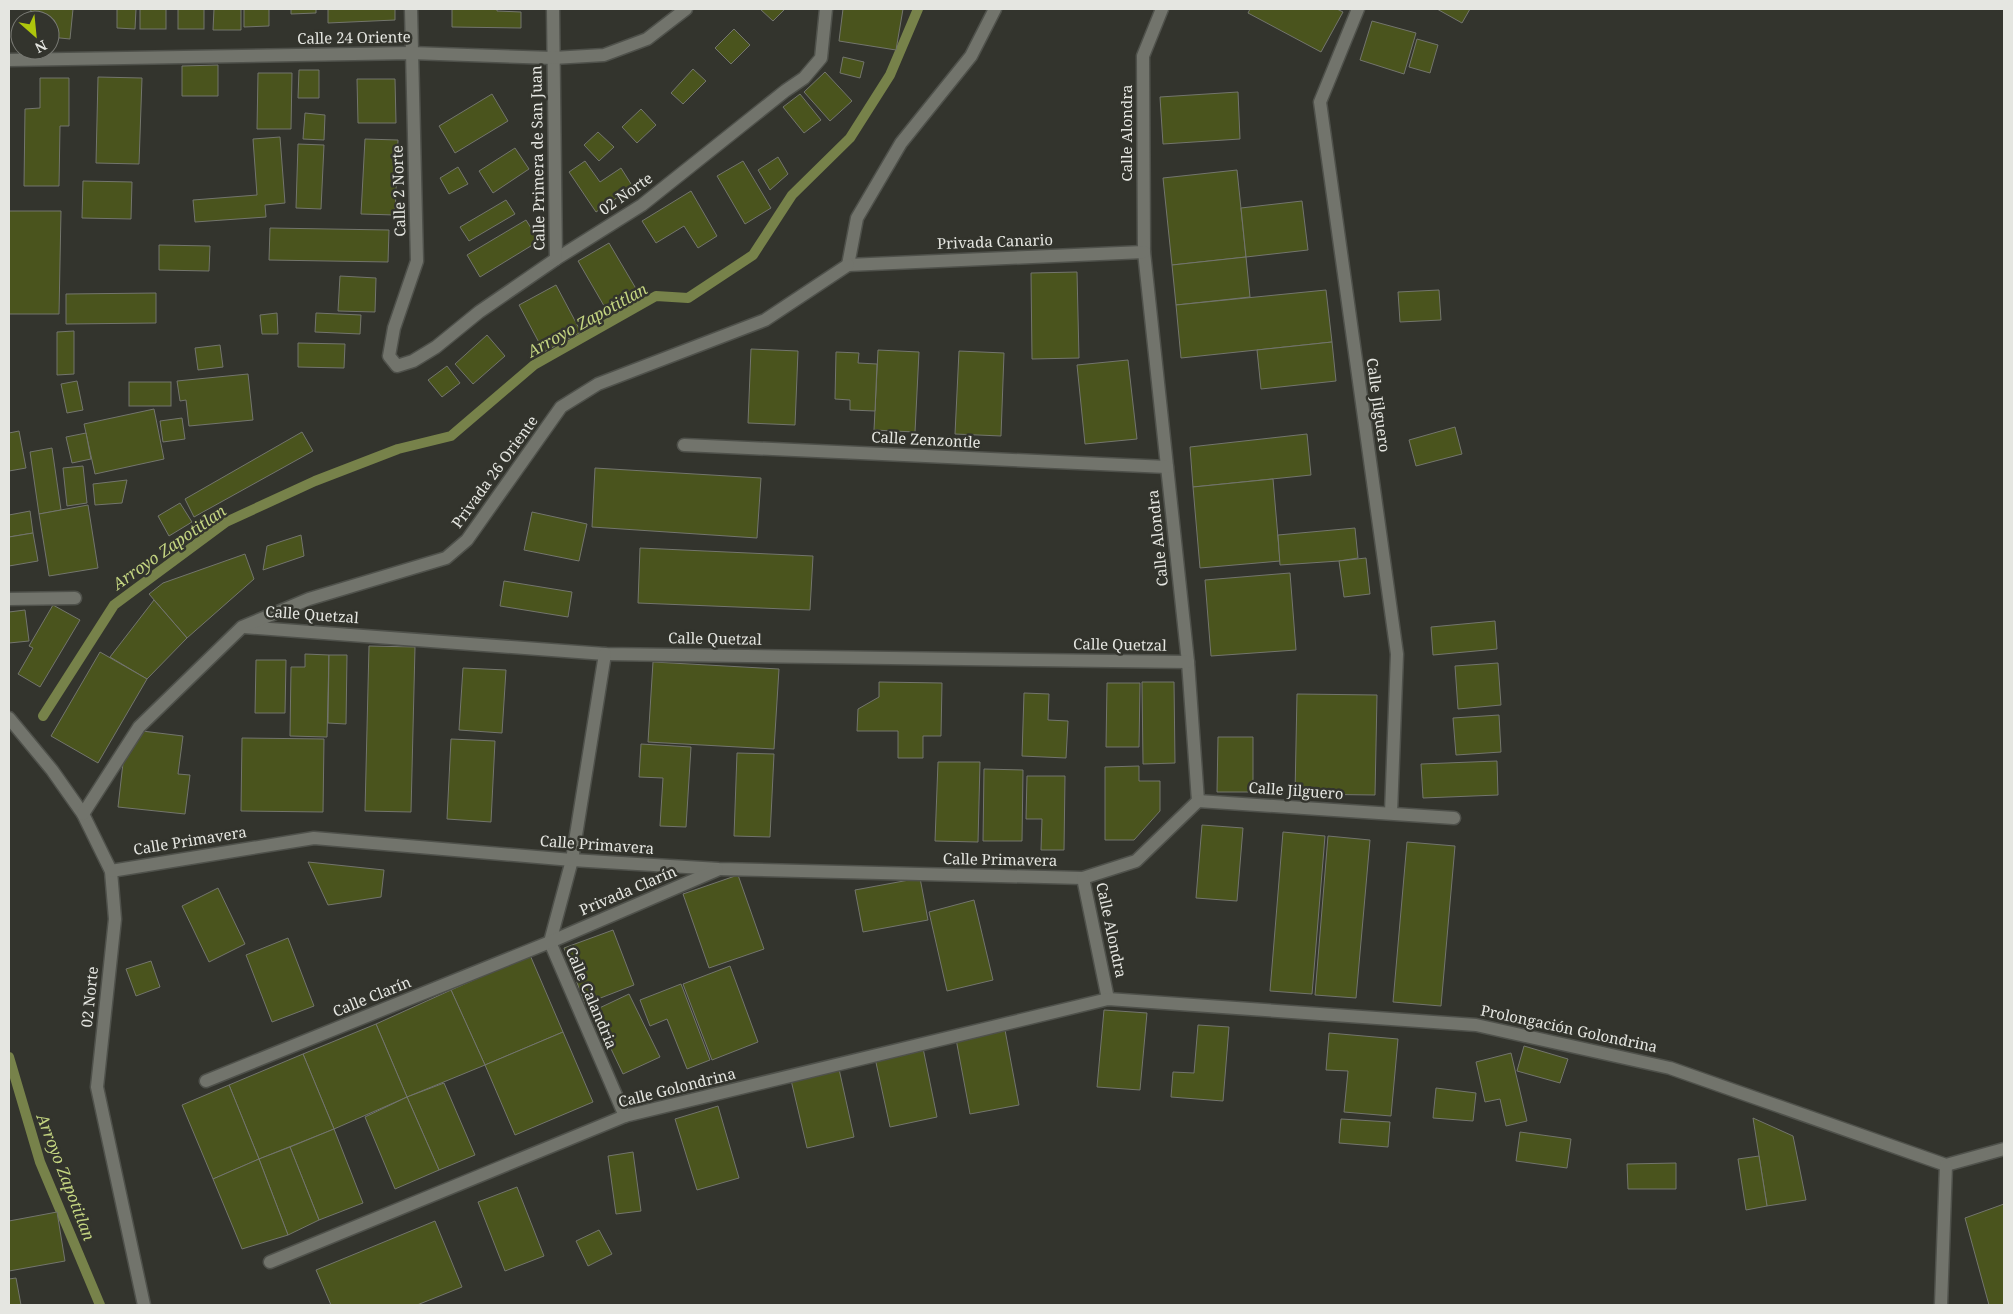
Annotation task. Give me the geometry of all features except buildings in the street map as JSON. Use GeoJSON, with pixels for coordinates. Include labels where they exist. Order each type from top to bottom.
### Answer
{"type":"FeatureCollection","features":[{"type":"Feature","properties":{"kind":"street","name":"Calle 2 Norte"},"geometry":{"type":"LineString","coordinates":[[397,366],[389,356],[394,328],[417,261],[410,9]]}},
{"type":"Feature","properties":{"kind":"street","name":"Calle Primera de San Juan"},"geometry":{"type":"LineString","coordinates":[[553,9],[556,259]]}},
{"type":"Feature","properties":{"kind":"street","name":"Calle 24 Oriente"},"geometry":{"type":"LineString","coordinates":[[9,60],[411,53],[553,58],[604,55],[648,39],[686,9]]}},
{"type":"Feature","properties":{"kind":"street","name":"02 Norte"},"geometry":{"type":"LineString","coordinates":[[397,366],[413,360],[436,347],[478,312],[556,259],[642,205],[804,78],[821,58],[826,9]]}},
{"type":"Feature","properties":{"kind":"street"},"geometry":{"type":"LineString","coordinates":[[848,264],[857,218],[901,143],[972,56],[995,9]]}},
{"type":"Feature","properties":{"kind":"street","name":"Calle Alondra"},"geometry":{"type":"LineString","coordinates":[[1108,999],[1083,878],[1136,861],[1198,801],[1188,662],[1144,252],[1143,56],[1162,9]]}},
{"type":"Feature","properties":{"kind":"street","name":"Calle Jilguero"},"geometry":{"type":"LineString","coordinates":[[1358,9],[1320,102],[1396,654],[1391,813]]}},
{"type":"Feature","properties":{"kind":"street","name":"Privada Canario"},"geometry":{"type":"LineString","coordinates":[[848,264],[1144,252]]}},
{"type":"Feature","properties":{"kind":"street","name":"Privada 26 Oriente"},"geometry":{"type":"LineString","coordinates":[[83,814],[139,727],[242,627],[310,599],[446,558],[467,540],[562,407],[598,384],[765,320],[848,264]]}},
{"type":"Feature","properties":{"kind":"street","name":"Calle Zenzontle"},"geometry":{"type":"LineString","coordinates":[[684,445],[1167,467]]}},
{"type":"Feature","properties":{"kind":"street"},"geometry":{"type":"LineString","coordinates":[[9,599],[75,598]]}},
{"type":"Feature","properties":{"kind":"street","name":"Calle Quetzal"},"geometry":{"type":"LineString","coordinates":[[242,627],[605,654],[1188,662]]}},
{"type":"Feature","properties":{"kind":"street","name":"Calle Calandria"},"geometry":{"type":"LineString","coordinates":[[605,654],[572,860],[550,942],[625,1116]]}},
{"type":"Feature","properties":{"kind":"street","name":"02 Norte"},"geometry":{"type":"LineString","coordinates":[[9,718],[52,770],[83,814],[111,870],[115,918],[97,1087],[144,1305]]}},
{"type":"Feature","properties":{"kind":"street","name":"Calle Jilguero"},"geometry":{"type":"LineString","coordinates":[[1198,801],[1454,818]]}},
{"type":"Feature","properties":{"kind":"street","name":"Calle Primavera"},"geometry":{"type":"LineString","coordinates":[[111,870],[314,838],[572,860],[719,869],[1083,878]]}},
{"type":"Feature","properties":{"kind":"street","name":"Privada Clarín"},"geometry":{"type":"LineString","coordinates":[[550,942],[719,869]]}},
{"type":"Feature","properties":{"kind":"street","name":"Calle Clarín"},"geometry":{"type":"LineString","coordinates":[[206,1081],[550,942]]}},
{"type":"Feature","properties":{"kind":"street","name":"Calle Golondrina"},"geometry":{"type":"LineString","coordinates":[[270,1262],[625,1116],[1108,999]]}},
{"type":"Feature","properties":{"kind":"street","name":"Prolongación Golondrina"},"geometry":{"type":"LineString","coordinates":[[1108,999],[1476,1025],[1670,1068],[1946,1165]]}},
{"type":"Feature","properties":{"kind":"street"},"geometry":{"type":"LineString","coordinates":[[1941,1305],[1946,1165],[2004,1148]]}},
{"type":"Feature","properties":{"kind":"waterway","name":"Arroyo Zapotitlan"},"geometry":{"type":"LineString","coordinates":[[43,716],[114,605],[226,522],[315,481],[398,449],[451,436],[534,365],[656,296],[688,298],[753,255],[792,195],[850,138],[890,75],[918,9]]}},
{"type":"Feature","properties":{"kind":"waterway","name":"Arroyo Zapotitlan"},"geometry":{"type":"LineString","coordinates":[[9,1057],[40,1162],[100,1305]]}}]}
